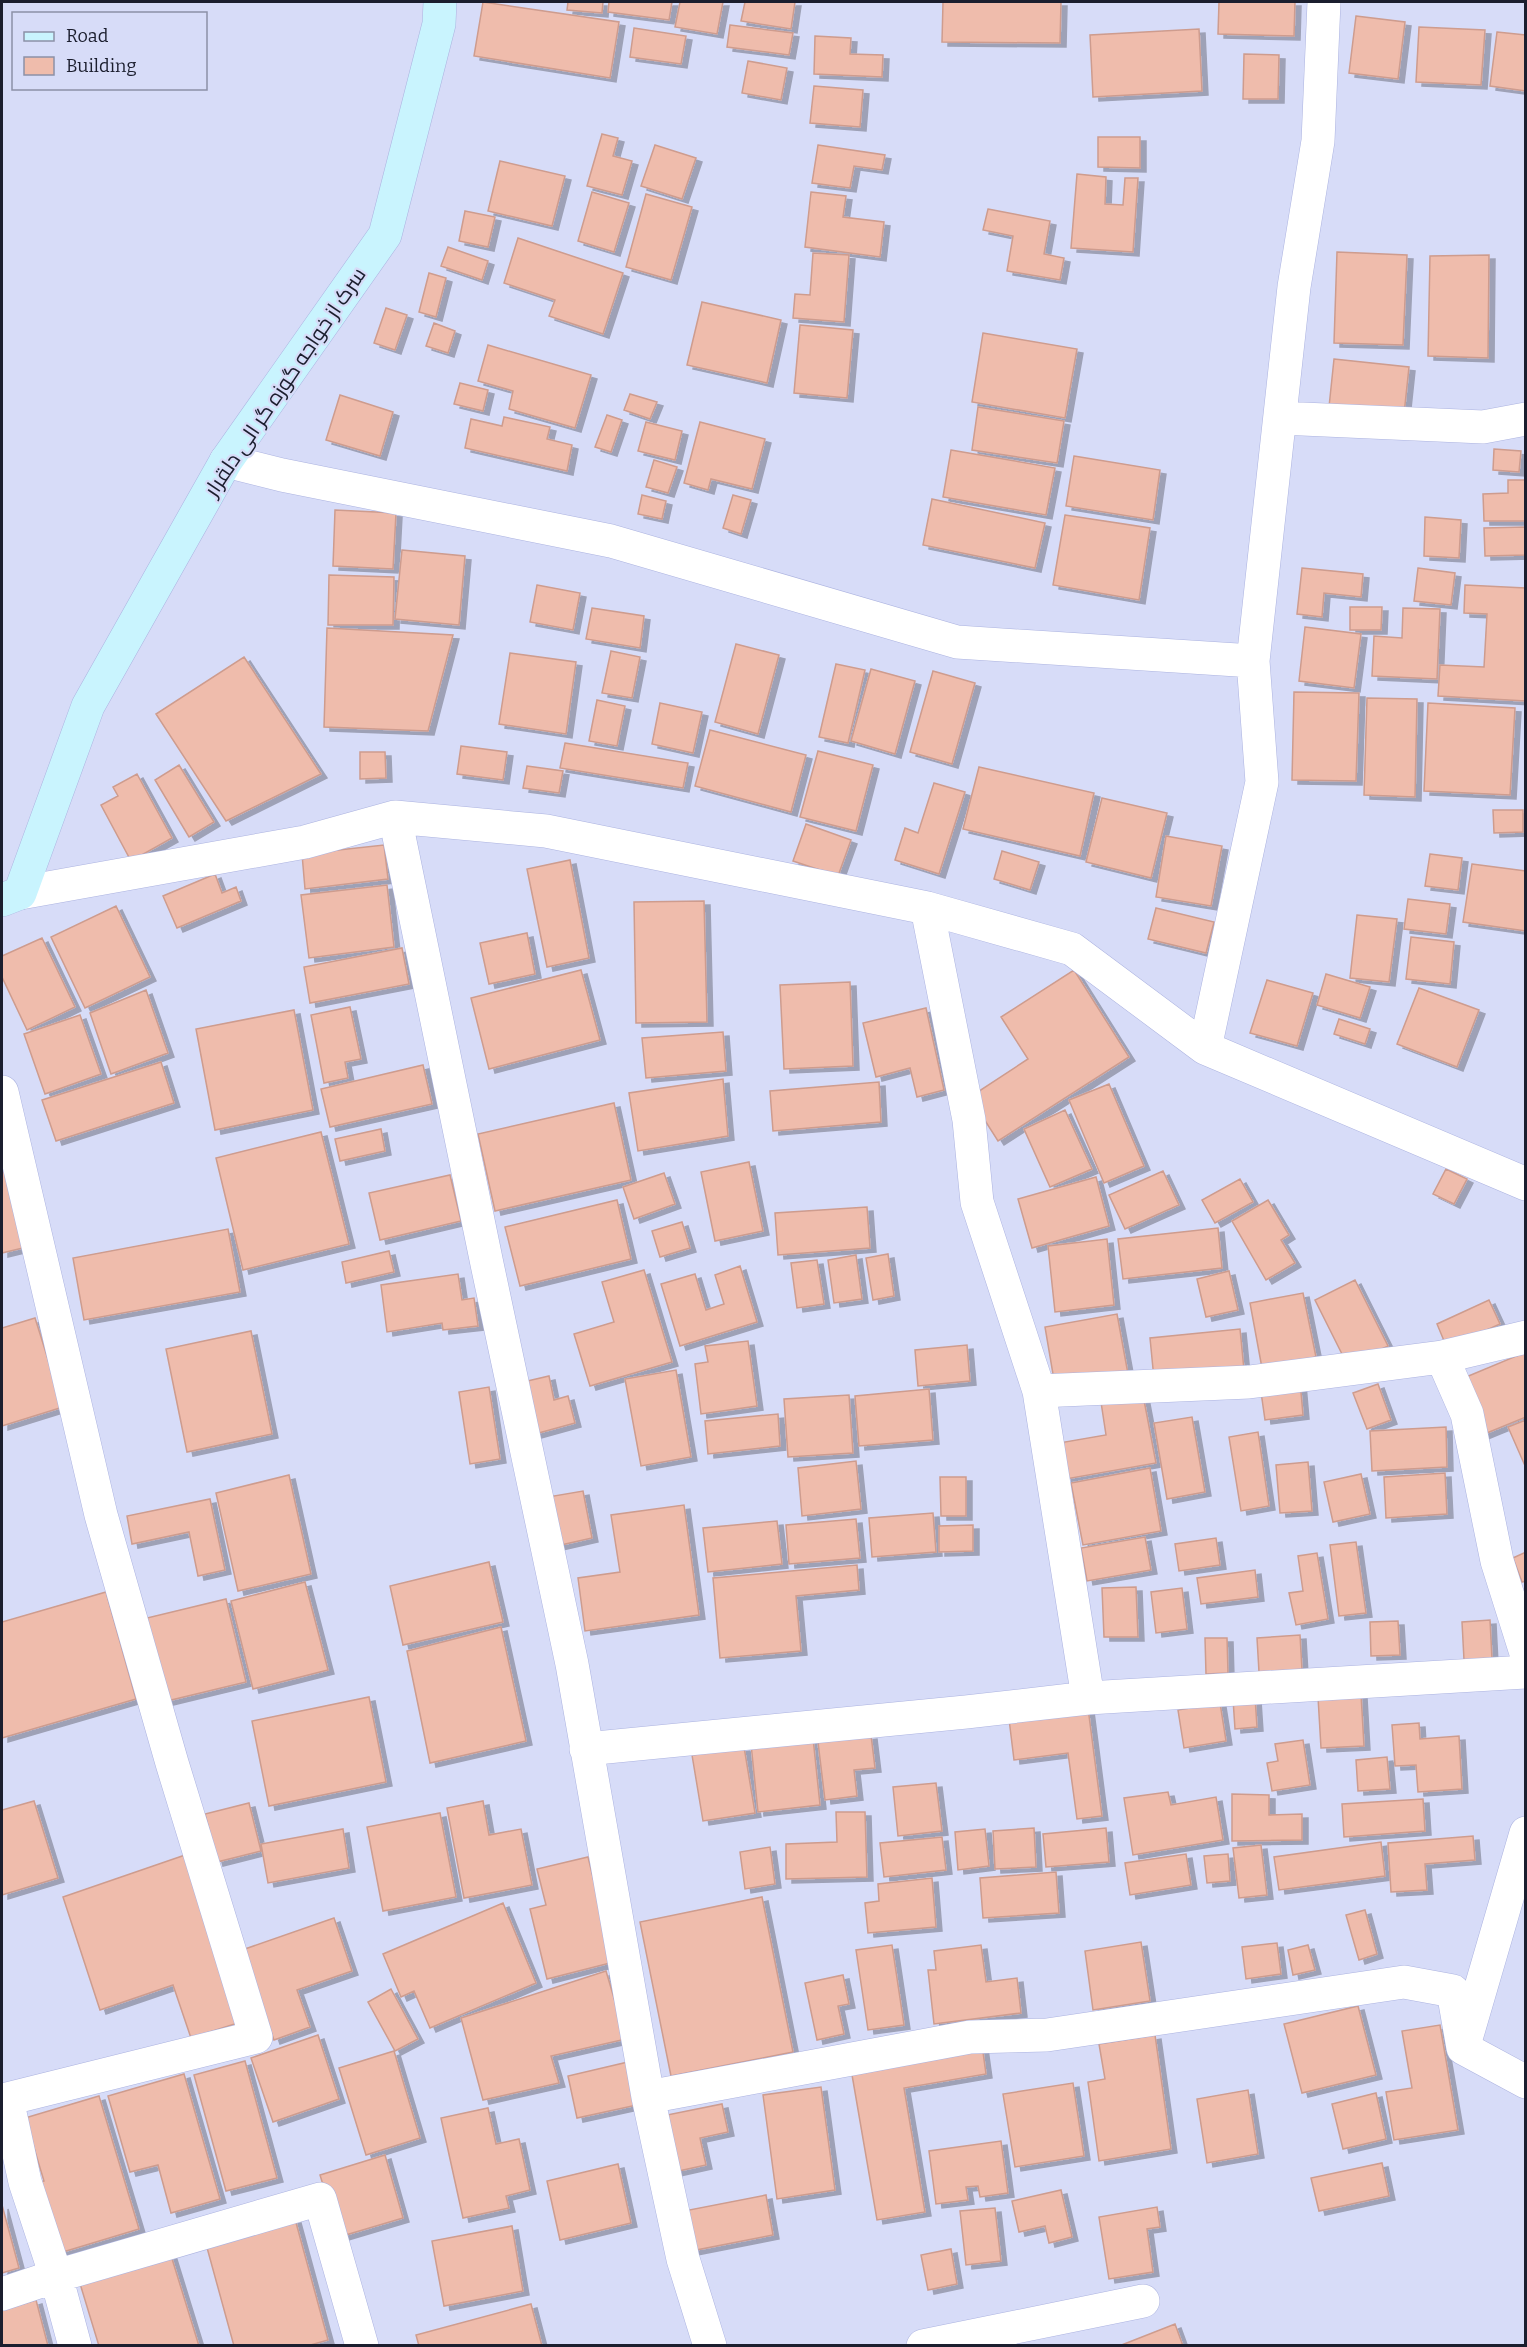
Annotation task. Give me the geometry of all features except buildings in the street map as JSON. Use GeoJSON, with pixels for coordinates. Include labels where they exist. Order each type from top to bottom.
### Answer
{"type":"FeatureCollection","features":[{"type":"Feature","properties":{"kind":"street","name":"سرک از خواجه گوزه گر الی دلقرار"},"geometry":{"type":"LineString","coordinates":[[11,897],[88,706],[226,461],[385,235],[439,24],[440,2]]}},
{"type":"Feature","properties":{"kind":"street"},"geometry":{"type":"LineString","coordinates":[[1205,1048],[1262,782],[1253,661],[1294,287],[1318,141],[1324,2]]}},
{"type":"Feature","properties":{"kind":"street"},"geometry":{"type":"LineString","coordinates":[[1280,418],[1483,427],[1526,419]]}},
{"type":"Feature","properties":{"kind":"street"},"geometry":{"type":"LineString","coordinates":[[226,461],[282,475],[611,541],[957,642],[1253,661]]}},
{"type":"Feature","properties":{"kind":"street"},"geometry":{"type":"LineString","coordinates":[[395,817],[484,1253],[572,1664],[648,2097],[682,2259],[710,2346]]}},
{"type":"Feature","properties":{"kind":"street"},"geometry":{"type":"LineString","coordinates":[[11,897],[305,842],[395,817],[546,831],[927,908],[1072,949],[1205,1048],[1526,1184]]}},
{"type":"Feature","properties":{"kind":"street"},"geometry":{"type":"LineString","coordinates":[[927,908],[969,1120],[977,1202],[1038,1391],[1088,1698]]}},
{"type":"Feature","properties":{"kind":"street"},"geometry":{"type":"LineString","coordinates":[[2,1092],[101,1515],[172,1763],[256,2037],[7,2098],[25,2182],[56,2276],[75,2346]]}},
{"type":"Feature","properties":{"kind":"street"},"geometry":{"type":"LineString","coordinates":[[1038,1391],[1249,1382],[1442,1357],[1526,1337]]}},
{"type":"Feature","properties":{"kind":"street"},"geometry":{"type":"LineString","coordinates":[[1442,1357],[1467,1413],[1497,1561],[1526,1653]]}},
{"type":"Feature","properties":{"kind":"street"},"geometry":{"type":"LineString","coordinates":[[586,1749],[1088,1698],[1526,1672]]}},
{"type":"Feature","properties":{"kind":"street"},"geometry":{"type":"LineString","coordinates":[[1463,2048],[1526,1833]]}},
{"type":"Feature","properties":{"kind":"street"},"geometry":{"type":"LineString","coordinates":[[648,2097],[970,2037],[1047,2035],[1404,1982],[1453,1991],[1463,2048]]}},
{"type":"Feature","properties":{"kind":"street"},"geometry":{"type":"LineString","coordinates":[[1463,2048],[1526,2082]]}},
{"type":"Feature","properties":{"kind":"street"},"geometry":{"type":"LineString","coordinates":[[2,2294],[320,2199],[362,2346]]}},
{"type":"Feature","properties":{"kind":"street"},"geometry":{"type":"LineString","coordinates":[[923,2346],[1143,2301]]}}]}
